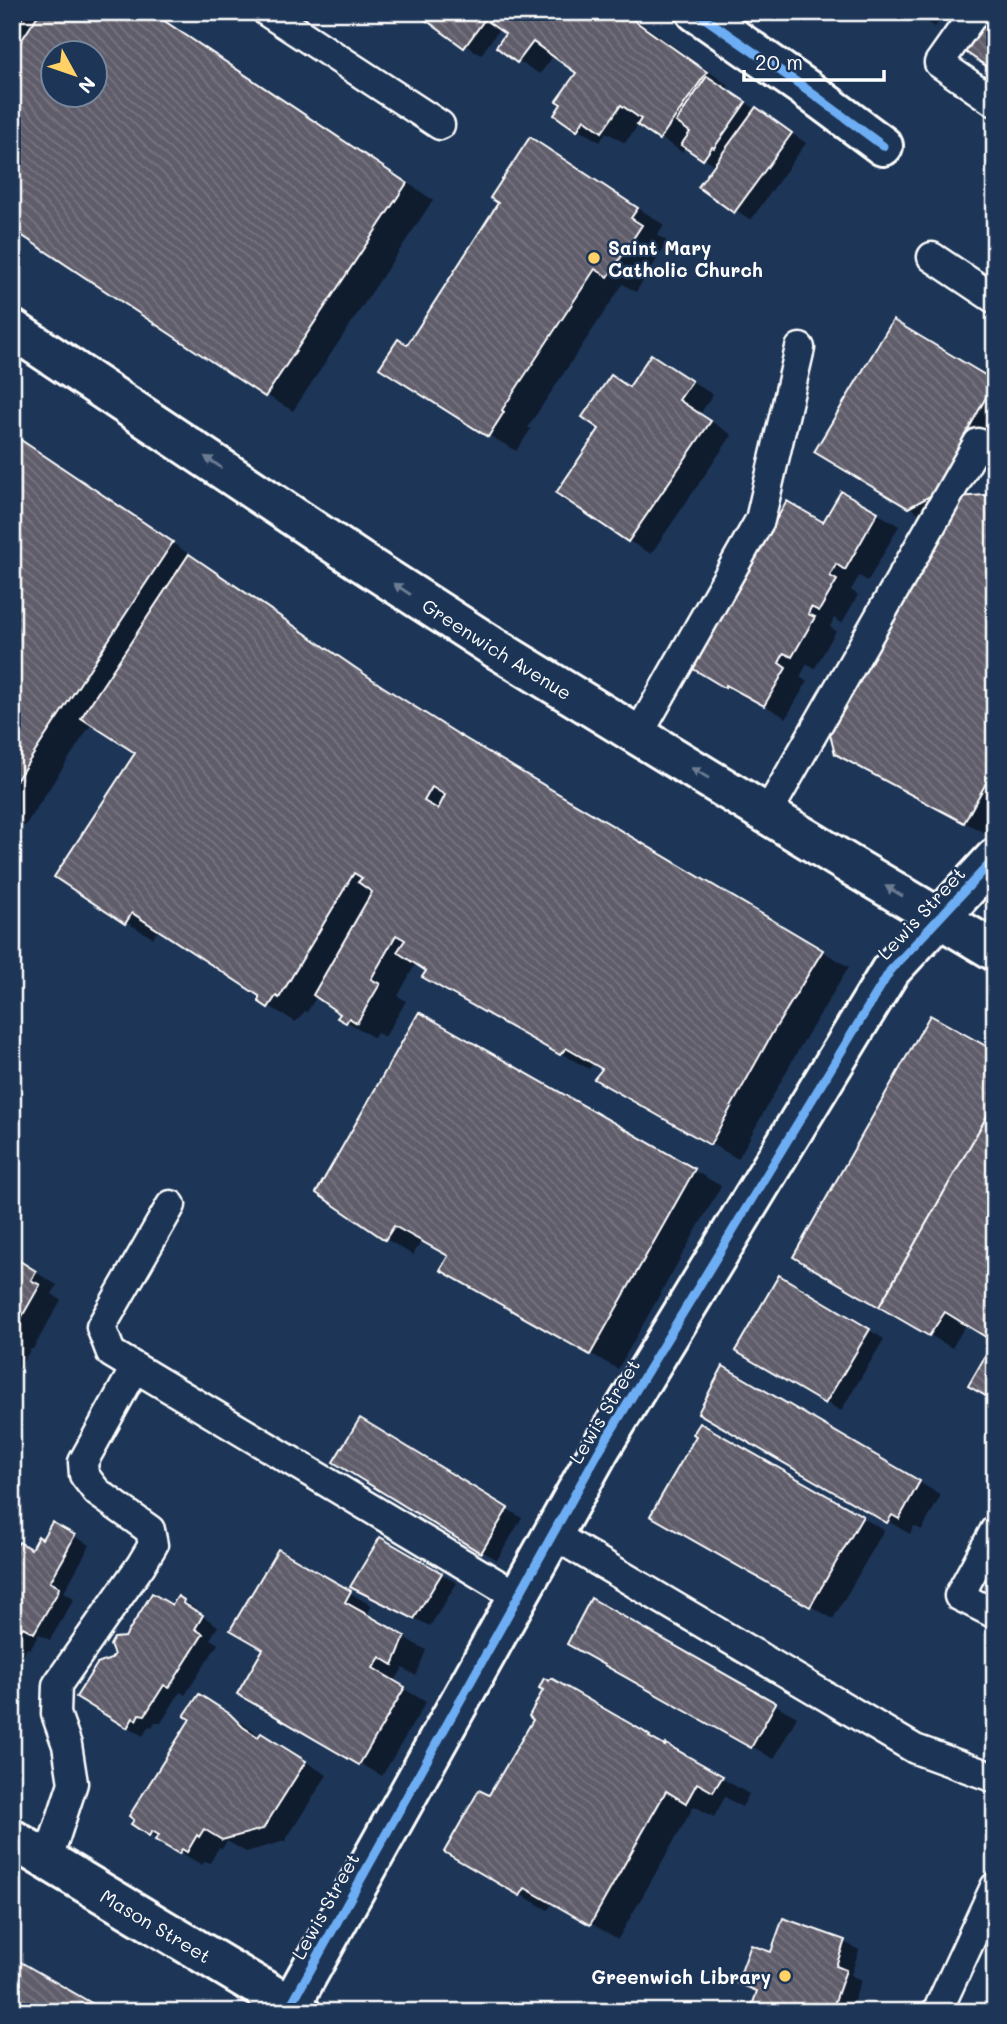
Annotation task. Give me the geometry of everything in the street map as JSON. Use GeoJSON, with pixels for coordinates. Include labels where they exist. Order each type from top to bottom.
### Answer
{"type":"FeatureCollection","features":[{"type":"Feature","properties":{"kind":"street"},"geometry":{"type":"LineString","coordinates":[[696,12],[883,146]]}},
{"type":"Feature","properties":{"kind":"street","name":"Greenwich Avenue"},"geometry":{"type":"LineString","coordinates":[[12,329],[430,607],[995,951]]}},
{"type":"Feature","properties":{"kind":"street","name":"Lewis Street"},"geometry":{"type":"LineString","coordinates":[[293,2010],[552,1534],[890,971],[995,858]]}},
{"type":"Feature","properties":{"kind":"street","name":"Mason Street"},"geometry":{"type":"LineString","coordinates":[[12,1839],[293,2010]]}},
{"type":"Feature","properties":{"kind":"lane"},"geometry":{"type":"LineString","coordinates":[[267,12],[440,125]]}},
{"type":"Feature","properties":{"kind":"lane"},"geometry":{"type":"LineString","coordinates":[[975,12],[939,63],[995,102]]}},
{"type":"Feature","properties":{"kind":"lane"},"geometry":{"type":"LineString","coordinates":[[932,257],[995,299]]}},
{"type":"Feature","properties":{"kind":"lane"},"geometry":{"type":"LineString","coordinates":[[638,735],[760,520],[800,348]]}},
{"type":"Feature","properties":{"kind":"lane"},"geometry":{"type":"LineString","coordinates":[[768,814],[978,443],[995,453]]}},
{"type":"Feature","properties":{"kind":"lane"},"geometry":{"type":"LineString","coordinates":[[171,1205],[101,1327],[111,1353],[517,1597]]}},
{"type":"Feature","properties":{"kind":"lane"},"geometry":{"type":"LineString","coordinates":[[48,1859],[73,1783],[67,1745],[56,1714],[57,1685],[153,1545],[150,1530],[97,1492],[84,1475],[83,1462],[135,1367]]}},
{"type":"Feature","properties":{"kind":"lane"},"geometry":{"type":"LineString","coordinates":[[995,1530],[959,1596],[995,1614]]}},
{"type":"Feature","properties":{"kind":"lane"},"geometry":{"type":"LineString","coordinates":[[552,1534],[915,1749],[995,1778]]}},
{"type":"Feature","properties":{"kind":"lane"},"geometry":{"type":"LineString","coordinates":[[937,2012],[995,1887]]}},
{"type":"Feature","properties":{"kind":"building"},"geometry":{"type":"Polygon","coordinates":[[[12,12],[26,12],[12,33],[12,12]]]}},
{"type":"Feature","properties":{"kind":"building"},"geometry":{"type":"Polygon","coordinates":[[[40,12],[151,12],[407,183],[265,397],[12,229],[12,55],[40,12]]]}},
{"type":"Feature","properties":{"kind":"building"},"geometry":{"type":"Polygon","coordinates":[[[427,12],[490,12],[464,48],[423,18],[427,12]]]}},
{"type":"Feature","properties":{"kind":"building"},"geometry":{"type":"Polygon","coordinates":[[[495,12],[622,12],[707,72],[659,140],[637,125],[641,119],[621,105],[602,132],[584,119],[577,131],[554,115],[561,104],[556,101],[576,73],[533,42],[517,63],[496,47],[505,34],[488,22],[495,12]]]}},
{"type":"Feature","properties":{"kind":"building"},"geometry":{"type":"Polygon","coordinates":[[[992,12],[995,12],[995,72],[964,51],[992,12]]]}},
{"type":"Feature","properties":{"kind":"building"},"geometry":{"type":"Polygon","coordinates":[[[707,76],[746,102],[703,160],[681,145],[690,132],[676,122],[707,76]]]}},
{"type":"Feature","properties":{"kind":"building"},"geometry":{"type":"Polygon","coordinates":[[[756,107],[792,133],[734,213],[698,187],[756,107]]]}},
{"type":"Feature","properties":{"kind":"building"},"geometry":{"type":"Polygon","coordinates":[[[530,137],[638,208],[631,218],[642,225],[608,277],[595,269],[502,410],[504,412],[488,437],[379,368],[398,339],[407,345],[498,203],[490,198],[530,137]]]}},
{"type":"Feature","properties":{"kind":"building"},"geometry":{"type":"Polygon","coordinates":[[[893,320],[995,381],[932,495],[908,508],[814,452],[893,320]]]}},
{"type":"Feature","properties":{"kind":"building"},"geometry":{"type":"Polygon","coordinates":[[[651,354],[692,381],[679,400],[711,421],[628,542],[556,493],[599,429],[582,417],[611,375],[629,387],[651,354]]]}},
{"type":"Feature","properties":{"kind":"building"},"geometry":{"type":"Polygon","coordinates":[[[12,434],[173,542],[12,787],[12,434]]]}},
{"type":"Feature","properties":{"kind":"building"},"geometry":{"type":"Polygon","coordinates":[[[841,491],[878,512],[845,570],[836,564],[830,576],[837,580],[819,611],[811,607],[808,614],[815,617],[792,657],[784,653],[779,663],[786,668],[764,706],[726,685],[725,688],[690,667],[787,501],[823,522],[841,491]]]}},
{"type":"Feature","properties":{"kind":"building"},"geometry":{"type":"Polygon","coordinates":[[[985,495],[995,501],[995,767],[964,823],[835,754],[828,727],[957,497],[985,495]]]}},
{"type":"Feature","properties":{"kind":"building"},"geometry":{"type":"Polygon","coordinates":[[[189,554],[382,686],[461,736],[823,950],[773,1032],[710,1145],[594,1079],[602,1069],[566,1048],[560,1055],[422,977],[426,971],[397,952],[405,940],[396,935],[371,979],[380,984],[357,1023],[349,1018],[346,1023],[337,1018],[340,1014],[313,995],[372,892],[358,882],[362,878],[354,873],[279,998],[276,996],[268,1008],[259,1002],[259,996],[132,913],[125,924],[54,877],[135,753],[81,718],[189,554]],[[432,787],[424,801],[438,809],[445,795],[432,787]]]}},
{"type":"Feature","properties":{"kind":"building"},"geometry":{"type":"Polygon","coordinates":[[[419,1012],[695,1169],[590,1355],[440,1270],[448,1256],[394,1226],[385,1240],[316,1193],[419,1012]]]}},
{"type":"Feature","properties":{"kind":"building"},"geometry":{"type":"Polygon","coordinates":[[[930,1015],[995,1051],[995,1102],[879,1307],[793,1257],[930,1015]]]}},
{"type":"Feature","properties":{"kind":"building"},"geometry":{"type":"Polygon","coordinates":[[[995,1102],[995,1321],[986,1337],[945,1312],[929,1336],[879,1307],[995,1102]]]}},
{"type":"Feature","properties":{"kind":"building"},"geometry":{"type":"Polygon","coordinates":[[[12,1256],[36,1271],[31,1280],[40,1285],[12,1334],[12,1256]]]}},
{"type":"Feature","properties":{"kind":"building"},"geometry":{"type":"Polygon","coordinates":[[[779,1275],[870,1329],[825,1404],[735,1351],[779,1275]]]}},
{"type":"Feature","properties":{"kind":"building"},"geometry":{"type":"Polygon","coordinates":[[[995,1321],[995,1401],[968,1386],[994,1341],[986,1337],[995,1321]]]}},
{"type":"Feature","properties":{"kind":"building"},"geometry":{"type":"Polygon","coordinates":[[[723,1366],[920,1481],[899,1519],[892,1515],[887,1523],[698,1413],[723,1366]]]}},
{"type":"Feature","properties":{"kind":"building"},"geometry":{"type":"Polygon","coordinates":[[[360,1418],[508,1508],[481,1553],[333,1462],[360,1418]]]}},
{"type":"Feature","properties":{"kind":"building"},"geometry":{"type":"Polygon","coordinates":[[[700,1423],[863,1516],[810,1607],[650,1516],[696,1436],[693,1434],[700,1423]]]}},
{"type":"Feature","properties":{"kind":"building"},"geometry":{"type":"Polygon","coordinates":[[[52,1522],[75,1535],[50,1582],[59,1587],[58,1592],[34,1633],[23,1627],[13,1642],[12,1553],[19,1542],[31,1549],[38,1536],[42,1539],[52,1522]]]}},
{"type":"Feature","properties":{"kind":"building"},"geometry":{"type":"Polygon","coordinates":[[[380,1537],[442,1573],[414,1619],[350,1587],[380,1537]]]}},
{"type":"Feature","properties":{"kind":"building"},"geometry":{"type":"Polygon","coordinates":[[[278,1549],[351,1591],[345,1602],[405,1636],[393,1665],[380,1657],[373,1668],[405,1687],[359,1765],[237,1694],[263,1649],[230,1630],[278,1549]]]}},
{"type":"Feature","properties":{"kind":"building"},"geometry":{"type":"Polygon","coordinates":[[[152,1593],[172,1605],[178,1596],[184,1600],[183,1603],[203,1615],[195,1629],[203,1634],[169,1688],[164,1685],[145,1715],[139,1714],[136,1720],[133,1718],[127,1728],[76,1697],[97,1664],[111,1659],[114,1655],[110,1645],[114,1638],[125,1637],[152,1593]]]}},
{"type":"Feature","properties":{"kind":"building"},"geometry":{"type":"Polygon","coordinates":[[[591,1598],[776,1703],[751,1748],[567,1644],[591,1598]]]}},
{"type":"Feature","properties":{"kind":"building"},"geometry":{"type":"Polygon","coordinates":[[[544,1678],[549,1681],[551,1678],[649,1737],[723,1776],[713,1792],[697,1783],[686,1803],[666,1791],[590,1925],[525,1888],[520,1896],[444,1852],[479,1790],[489,1795],[533,1720],[529,1716],[543,1690],[539,1688],[544,1678]]]}},
{"type":"Feature","properties":{"kind":"building"},"geometry":{"type":"Polygon","coordinates":[[[199,1694],[258,1737],[261,1733],[306,1761],[263,1829],[222,1840],[204,1829],[187,1852],[182,1849],[179,1854],[155,1840],[159,1835],[152,1831],[149,1836],[131,1824],[134,1820],[129,1816],[190,1719],[184,1716],[199,1694]]]}},
{"type":"Feature","properties":{"kind":"building"},"geometry":{"type":"Polygon","coordinates":[[[783,1918],[845,1940],[836,1966],[846,1970],[832,2010],[821,2006],[819,2012],[750,2012],[757,1991],[737,1983],[751,1945],[771,1952],[783,1918]]]}},
{"type":"Feature","properties":{"kind":"building"},"geometry":{"type":"Polygon","coordinates":[[[19,1961],[107,2012],[12,2012],[12,1974],[19,1961]]]}},
{"type":"Feature","properties":{"kind":"cycle path"},"geometry":{"type":"LineString","coordinates":[[696,12],[883,146]]}},
{"type":"Feature","properties":{"kind":"cycle path"},"geometry":{"type":"LineString","coordinates":[[287,2012],[599,1451],[890,971],[995,858]]}},
{"type":"Feature","properties":{"kind":"place","name":"Saint Mary Catholic Church"},"geometry":{"type":"Point","coordinates":[594,258]}},
{"type":"Feature","properties":{"kind":"place","name":"Greenwich Library"},"geometry":{"type":"Point","coordinates":[785,1976]}}]}
